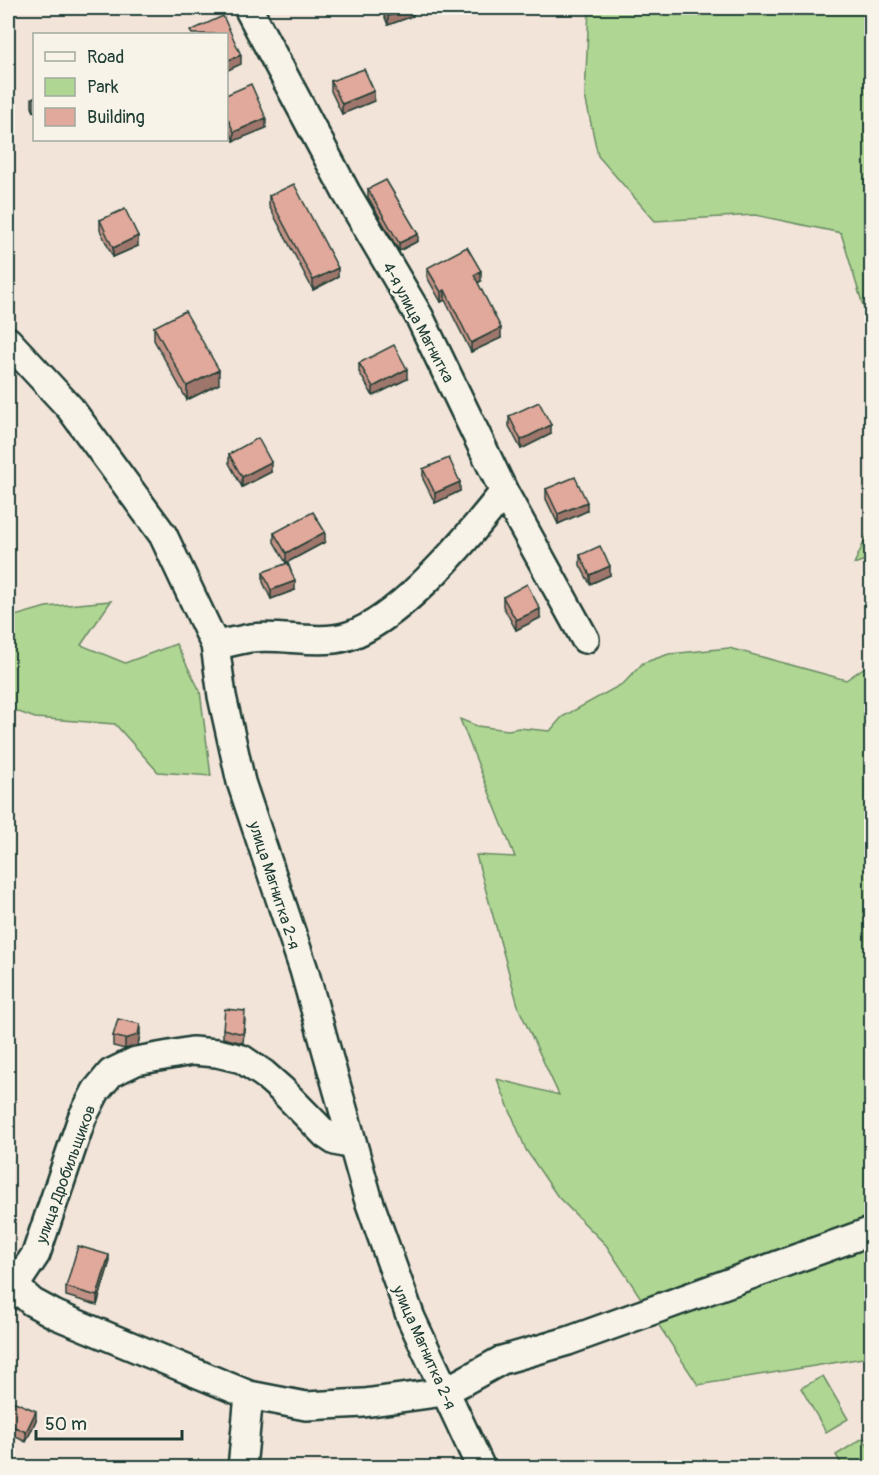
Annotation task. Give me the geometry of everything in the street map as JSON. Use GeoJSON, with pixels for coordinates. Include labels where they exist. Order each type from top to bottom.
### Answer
{"type":"FeatureCollection","features":[{"type":"Feature","properties":{"kind":"street","name":"4-я улица Магнитка"},"geometry":{"type":"LineString","coordinates":[[248,8],[346,192],[419,316],[504,492],[585,639]]}},
{"type":"Feature","properties":{"kind":"street","name":"улица Магнитка 2-я"},"geometry":{"type":"LineString","coordinates":[[8,341],[70,408],[163,535],[215,645],[222,696],[241,782],[304,970],[352,1145],[394,1275],[444,1392],[481,1467]]}},
{"type":"Feature","properties":{"kind":"street"},"geometry":{"type":"LineString","coordinates":[[215,645],[252,638],[335,639],[362,631],[387,616],[417,588],[467,538],[504,492]]}},
{"type":"Feature","properties":{"kind":"street","name":"улица Дробильщиков"},"geometry":{"type":"LineString","coordinates":[[10,1287],[36,1254],[82,1118],[96,1091],[111,1073],[136,1061],[192,1051],[217,1053],[242,1059],[281,1089],[326,1135],[335,1141],[352,1145]]}},
{"type":"Feature","properties":{"kind":"street"},"geometry":{"type":"LineString","coordinates":[[10,1287],[56,1315],[249,1395],[306,1406],[364,1403],[444,1392],[502,1360],[568,1341],[872,1231]]}},
{"type":"Feature","properties":{"kind":"street"},"geometry":{"type":"LineString","coordinates":[[242,1467],[249,1395]]}},
{"type":"Feature","properties":{"kind":"green space"},"geometry":{"type":"Polygon","coordinates":[[[589,8],[871,8],[871,332],[841,233],[755,215],[655,221],[598,156],[585,96],[589,8]]]}},
{"type":"Feature","properties":{"kind":"green space"},"geometry":{"type":"Polygon","coordinates":[[[871,527],[871,558],[854,564],[871,527]]]}},
{"type":"Feature","properties":{"kind":"green space"},"geometry":{"type":"Polygon","coordinates":[[[111,601],[81,645],[125,663],[176,644],[200,691],[211,776],[158,772],[115,724],[35,718],[8,708],[8,618],[46,607],[111,601]]]}},
{"type":"Feature","properties":{"kind":"green space"},"geometry":{"type":"Polygon","coordinates":[[[729,648],[846,680],[871,663],[871,1354],[863,1358],[698,1385],[606,1245],[558,1197],[526,1150],[497,1079],[559,1095],[519,1009],[476,855],[515,857],[460,719],[477,726],[508,730],[519,728],[550,731],[562,717],[624,683],[643,663],[669,654],[729,648]]]}},
{"type":"Feature","properties":{"kind":"green space"},"geometry":{"type":"Polygon","coordinates":[[[823,1376],[848,1419],[826,1432],[801,1388],[823,1376]]]}},
{"type":"Feature","properties":{"kind":"green space"},"geometry":{"type":"Polygon","coordinates":[[[863,1438],[871,1451],[871,1467],[843,1467],[836,1455],[863,1438]]]}},
{"type":"Feature","properties":{"kind":"building"},"geometry":{"type":"Polygon","coordinates":[[[385,8],[412,8],[388,16],[385,8]]]}},
{"type":"Feature","properties":{"kind":"building"},"geometry":{"type":"Polygon","coordinates":[[[223,16],[241,55],[228,60],[228,33],[191,33],[190,31],[223,16]]]}},
{"type":"Feature","properties":{"kind":"building"},"geometry":{"type":"Polygon","coordinates":[[[364,69],[374,91],[342,104],[331,81],[364,69]]]}},
{"type":"Feature","properties":{"kind":"building"},"geometry":{"type":"Polygon","coordinates":[[[251,84],[266,118],[234,132],[228,119],[228,94],[251,84]]]}},
{"type":"Feature","properties":{"kind":"building"},"geometry":{"type":"Polygon","coordinates":[[[386,180],[418,234],[399,243],[368,189],[386,180]]]}},
{"type":"Feature","properties":{"kind":"building"},"geometry":{"type":"Polygon","coordinates":[[[294,184],[338,268],[313,280],[269,196],[294,184]]]}},
{"type":"Feature","properties":{"kind":"building"},"geometry":{"type":"Polygon","coordinates":[[[125,209],[138,236],[113,248],[100,220],[125,209]]]}},
{"type":"Feature","properties":{"kind":"building"},"geometry":{"type":"Polygon","coordinates":[[[467,247],[481,271],[474,275],[501,328],[471,343],[445,290],[441,292],[427,268],[467,247]]]}},
{"type":"Feature","properties":{"kind":"building"},"geometry":{"type":"Polygon","coordinates":[[[185,311],[219,370],[187,386],[154,327],[185,311]]]}},
{"type":"Feature","properties":{"kind":"building"},"geometry":{"type":"Polygon","coordinates":[[[394,345],[407,369],[373,387],[359,363],[394,345]]]}},
{"type":"Feature","properties":{"kind":"building"},"geometry":{"type":"Polygon","coordinates":[[[539,402],[551,425],[521,440],[509,416],[539,402]]]}},
{"type":"Feature","properties":{"kind":"building"},"geometry":{"type":"Polygon","coordinates":[[[258,438],[271,462],[242,477],[229,454],[258,438]]]}},
{"type":"Feature","properties":{"kind":"building"},"geometry":{"type":"Polygon","coordinates":[[[449,458],[460,482],[435,493],[423,469],[449,458]]]}},
{"type":"Feature","properties":{"kind":"building"},"geometry":{"type":"Polygon","coordinates":[[[575,477],[587,502],[558,514],[546,489],[575,477]]]}},
{"type":"Feature","properties":{"kind":"building"},"geometry":{"type":"Polygon","coordinates":[[[313,512],[325,532],[286,553],[274,533],[313,512]]]}},
{"type":"Feature","properties":{"kind":"building"},"geometry":{"type":"Polygon","coordinates":[[[600,546],[610,566],[590,575],[580,555],[600,546]]]}},
{"type":"Feature","properties":{"kind":"building"},"geometry":{"type":"Polygon","coordinates":[[[288,563],[295,581],[271,590],[263,572],[288,563]]]}},
{"type":"Feature","properties":{"kind":"building"},"geometry":{"type":"Polygon","coordinates":[[[527,584],[540,609],[516,620],[503,597],[527,584]]]}},
{"type":"Feature","properties":{"kind":"building"},"geometry":{"type":"Polygon","coordinates":[[[225,1009],[245,1011],[243,1034],[223,1029],[225,1009]]]}},
{"type":"Feature","properties":{"kind":"building"},"geometry":{"type":"Polygon","coordinates":[[[118,1019],[140,1024],[138,1035],[125,1039],[113,1036],[118,1019]]]}},
{"type":"Feature","properties":{"kind":"building"},"geometry":{"type":"Polygon","coordinates":[[[78,1246],[109,1255],[97,1296],[66,1287],[78,1246]]]}},
{"type":"Feature","properties":{"kind":"building"},"geometry":{"type":"Polygon","coordinates":[[[8,1399],[36,1411],[26,1432],[8,1424],[8,1399]]]}}]}
